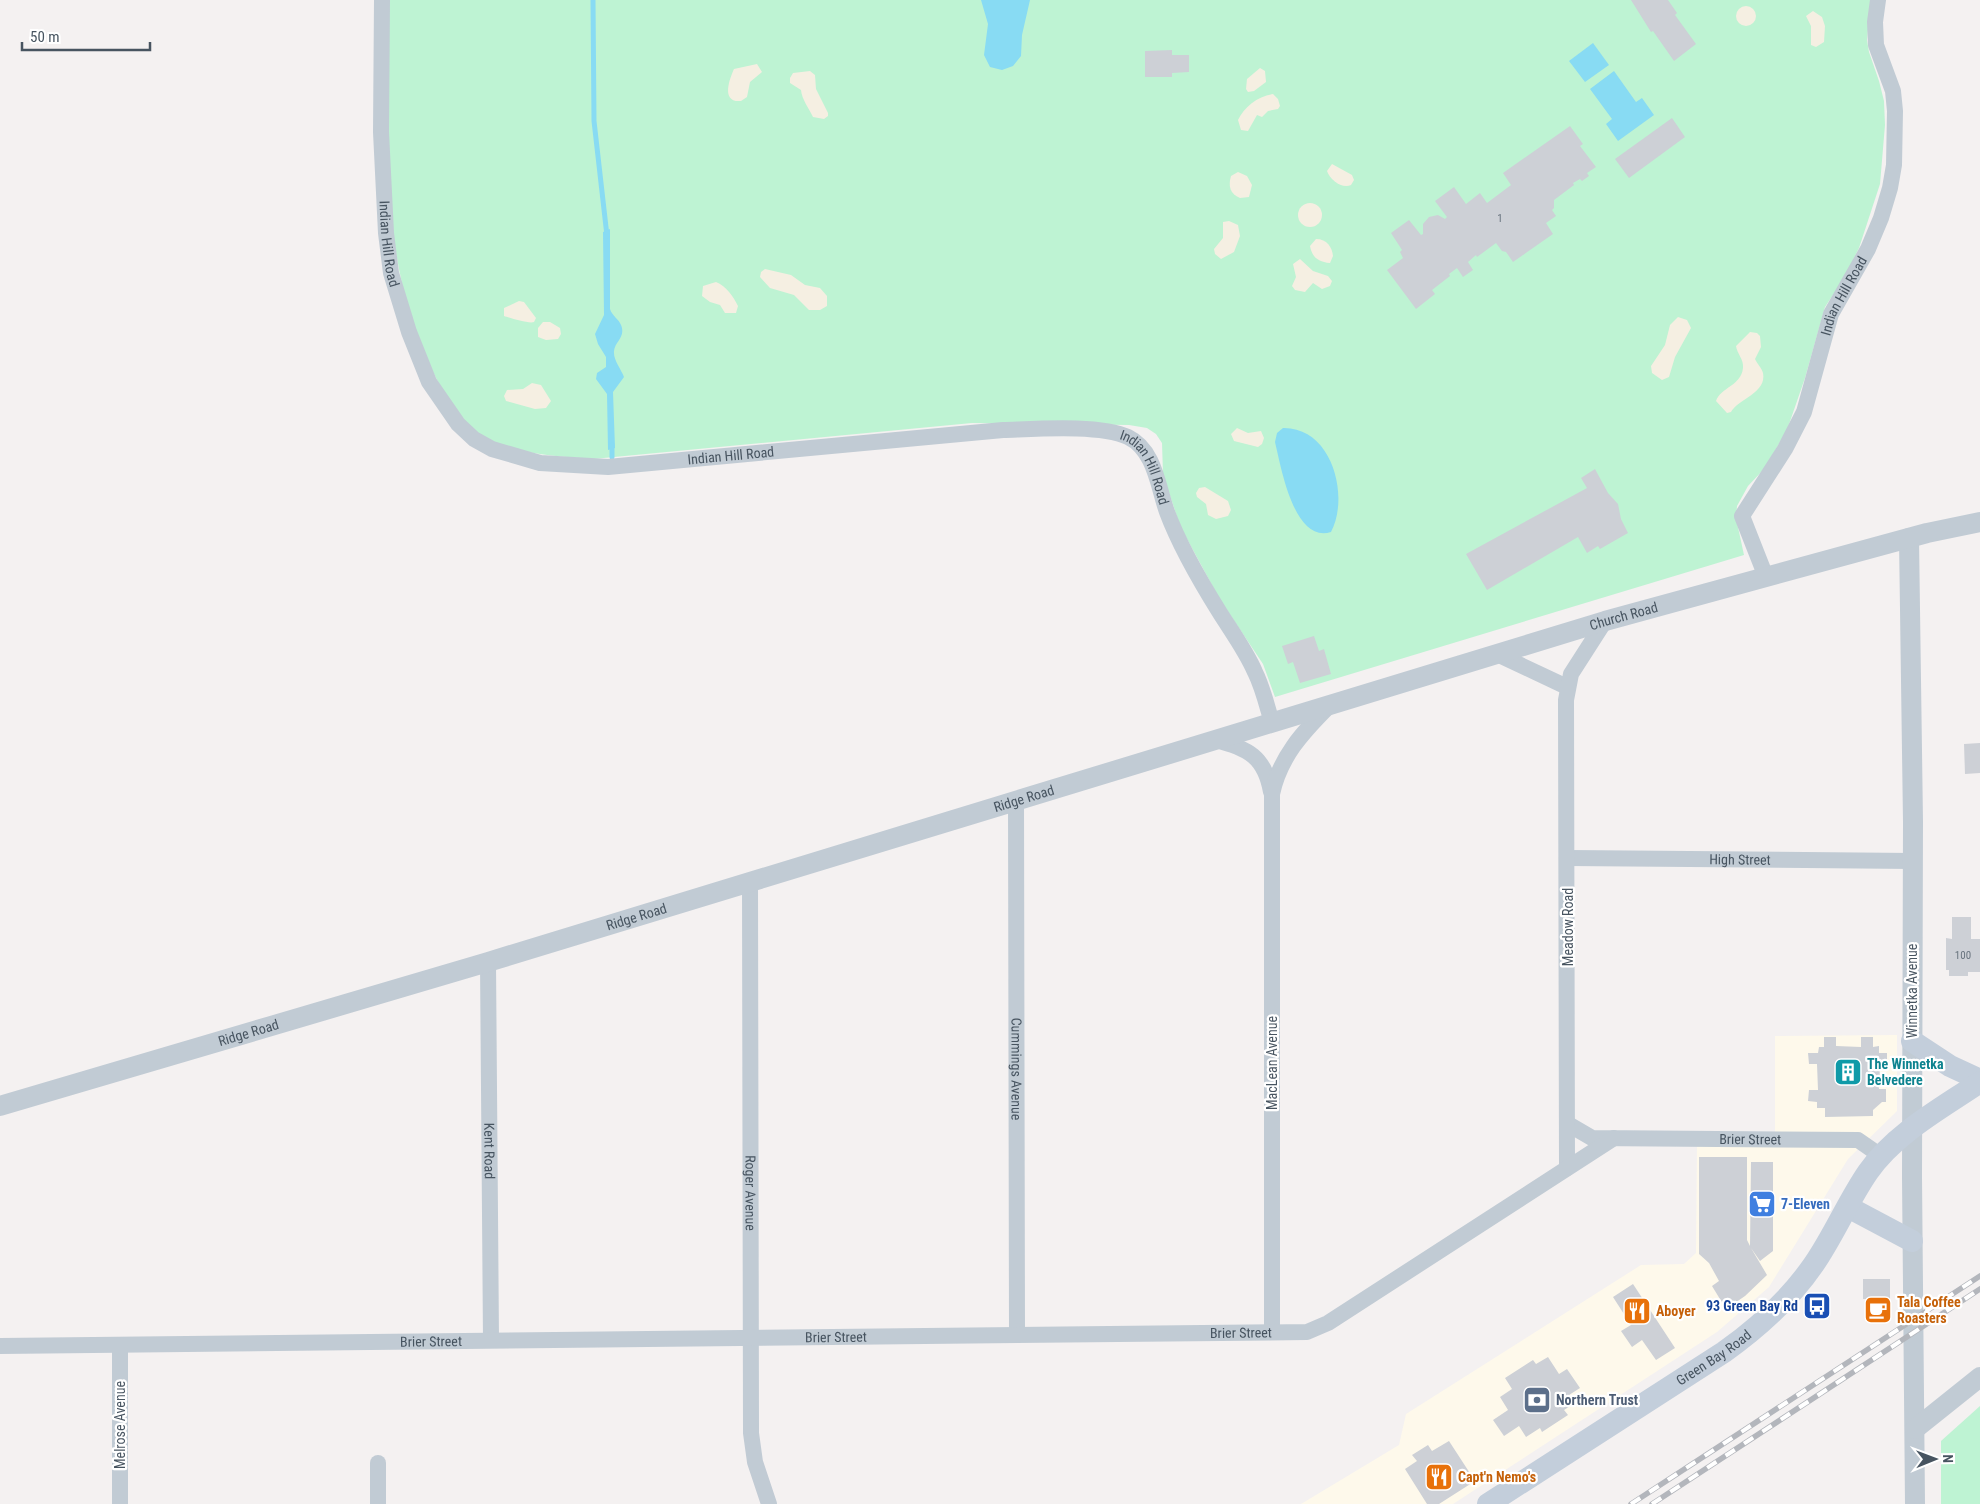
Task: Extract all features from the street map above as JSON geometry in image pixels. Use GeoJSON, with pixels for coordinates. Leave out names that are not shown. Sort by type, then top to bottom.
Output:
{"type":"FeatureCollection","features":[{"type":"Feature","properties":{"kind":"main road"},"geometry":{"type":"LineString","coordinates":[[1912,1041],[1950,1066],[1980,1081]]}},
{"type":"Feature","properties":{"kind":"main road","name":"Green Bay Road"},"geometry":{"type":"LineString","coordinates":[[1488,1504],[1724,1352],[1756,1329],[1785,1300],[1814,1264],[1868,1172],[1881,1156],[1912,1129],[1980,1081]]}},
{"type":"Feature","properties":{"kind":"main road"},"geometry":{"type":"LineString","coordinates":[[1848,1207],[1912,1241]]}},
{"type":"Feature","properties":{"kind":"street","name":"Indian Hill Road"},"geometry":{"type":"LineString","coordinates":[[382,0],[381,132],[386,233],[391,273],[409,332],[429,382],[458,424],[474,439],[492,448],[540,463],[608,467],[1003,430],[1051,429],[1114,432],[1129,437],[1140,446],[1149,458],[1168,513],[1194,569],[1256,672],[1272,723]]}},
{"type":"Feature","properties":{"kind":"street","name":"Indian Hill Road"},"geometry":{"type":"LineString","coordinates":[[1766,577],[1742,516],[1785,449],[1804,412],[1831,314],[1868,249],[1881,218],[1890,188],[1894,165],[1895,111],[1893,91],[1876,45],[1878,0]]}},
{"type":"Feature","properties":{"kind":"street","name":"Church Road"},"geometry":{"type":"LineString","coordinates":[[1272,723],[1605,621],[1909,538],[1980,522]]}},
{"type":"Feature","properties":{"kind":"street","name":"Winnetka Avenue"},"geometry":{"type":"LineString","coordinates":[[1909,538],[1913,861],[1912,1241],[1915,1504]]}},
{"type":"Feature","properties":{"kind":"street","name":"Meadow Road"},"geometry":{"type":"LineString","coordinates":[[1567,1168],[1567,687],[1578,660],[1605,621]]}},
{"type":"Feature","properties":{"kind":"street"},"geometry":{"type":"LineString","coordinates":[[1497,654],[1567,687]]}},
{"type":"Feature","properties":{"kind":"street","name":"MacLean Avenue"},"geometry":{"type":"LineString","coordinates":[[1272,794],[1276,775],[1284,758],[1296,740],[1329,706]]}},
{"type":"Feature","properties":{"kind":"street","name":"Ridge Road"},"geometry":{"type":"LineString","coordinates":[[0,1106],[488,962],[1272,723]]}},
{"type":"Feature","properties":{"kind":"street","name":"MacLean Avenue"},"geometry":{"type":"LineString","coordinates":[[1215,740],[1234,745],[1256,757],[1269,778],[1272,794],[1272,1332]]}},
{"type":"Feature","properties":{"kind":"street","name":"Cummings Avenue"},"geometry":{"type":"LineString","coordinates":[[1016,801],[1017,1335]]}},
{"type":"Feature","properties":{"kind":"street","name":"High Street"},"geometry":{"type":"LineString","coordinates":[[1568,858],[1913,861]]}},
{"type":"Feature","properties":{"kind":"street","name":"Roger Avenue"},"geometry":{"type":"LineString","coordinates":[[750,882],[751,1433],[755,1462],[769,1504]]}},
{"type":"Feature","properties":{"kind":"street","name":"Kent Road"},"geometry":{"type":"LineString","coordinates":[[488,962],[491,1340]]}},
{"type":"Feature","properties":{"kind":"street","name":"Brier Street"},"geometry":{"type":"LineString","coordinates":[[1568,1124],[1592,1138],[1858,1140],[1881,1156]]}},
{"type":"Feature","properties":{"kind":"street","name":"Brier Street"},"geometry":{"type":"LineString","coordinates":[[0,1346],[1307,1332],[1317,1330],[1614,1138]]}},
{"type":"Feature","properties":{"kind":"street","name":"Melrose Avenue"},"geometry":{"type":"LineString","coordinates":[[120,1346],[120,1504]]}},
{"type":"Feature","properties":{"kind":"street"},"geometry":{"type":"LineString","coordinates":[[1915,1429],[1980,1377]]}},
{"type":"Feature","properties":{"kind":"street"},"geometry":{"type":"LineString","coordinates":[[378,1463],[378,1504]]}},
{"type":"Feature","properties":{"kind":"shaded area"},"geometry":{"type":"Polygon","coordinates":[[[1897,1035],[1897,1111],[1848,1159],[1769,1287],[1717,1332],[1453,1504],[1301,1504],[1399,1445],[1406,1414],[1641,1265],[1684,1264],[1696,1253],[1697,1142],[1775,1142],[1775,1036],[1897,1035]]]}},
{"type":"Feature","properties":{"kind":"green space"},"geometry":{"type":"Polygon","coordinates":[[[389,0],[1871,0],[1867,40],[1884,101],[1885,125],[1880,184],[1859,248],[1844,278],[1825,307],[1805,378],[1787,430],[1765,468],[1748,486],[1737,506],[1736,518],[1744,555],[1275,697],[1263,664],[1219,598],[1180,526],[1163,474],[1162,443],[1156,434],[1147,428],[1129,425],[972,423],[593,459],[544,455],[510,448],[480,435],[467,425],[454,409],[436,378],[417,334],[403,288],[394,241],[389,193],[387,144],[389,0]]]}},
{"type":"Feature","properties":{"kind":"green space"},"geometry":{"type":"Polygon","coordinates":[[[1980,1406],[1980,1504],[1941,1504],[1941,1441],[1980,1406]]]}},
{"type":"Feature","properties":{"kind":"sand"},"geometry":{"type":"Polygon","coordinates":[[[1746,6],[1753,9],[1756,16],[1753,23],[1746,26],[1739,23],[1736,16],[1739,9],[1746,6]]]}},
{"type":"Feature","properties":{"kind":"sand"},"geometry":{"type":"Polygon","coordinates":[[[1813,11],[1822,17],[1825,26],[1824,42],[1816,47],[1811,45],[1811,26],[1806,16],[1813,11]]]}},
{"type":"Feature","properties":{"kind":"sand"},"geometry":{"type":"Polygon","coordinates":[[[757,64],[762,72],[750,82],[747,97],[741,101],[735,101],[729,95],[728,90],[734,69],[757,64]]]}},
{"type":"Feature","properties":{"kind":"sand"},"geometry":{"type":"Polygon","coordinates":[[[1260,68],[1265,71],[1266,82],[1254,91],[1248,92],[1246,89],[1247,79],[1260,68]]]}},
{"type":"Feature","properties":{"kind":"sand"},"geometry":{"type":"Polygon","coordinates":[[[810,71],[815,75],[816,89],[828,113],[828,116],[824,119],[813,117],[804,101],[801,90],[790,83],[793,73],[810,71]]]}},
{"type":"Feature","properties":{"kind":"sand"},"geometry":{"type":"Polygon","coordinates":[[[1273,94],[1278,99],[1280,106],[1278,109],[1268,111],[1262,117],[1257,115],[1248,131],[1241,130],[1238,120],[1244,111],[1257,100],[1273,94]]]}},
{"type":"Feature","properties":{"kind":"sand"},"geometry":{"type":"Polygon","coordinates":[[[1332,164],[1352,175],[1354,180],[1351,185],[1340,185],[1331,178],[1327,171],[1332,164]]]}},
{"type":"Feature","properties":{"kind":"sand"},"geometry":{"type":"Polygon","coordinates":[[[1238,172],[1247,176],[1252,185],[1249,197],[1240,198],[1231,189],[1231,176],[1238,172]]]}},
{"type":"Feature","properties":{"kind":"sand"},"geometry":{"type":"Polygon","coordinates":[[[1310,203],[1315,204],[1321,210],[1321,220],[1315,226],[1310,227],[1305,226],[1299,220],[1298,215],[1299,210],[1305,204],[1310,203]]]}},
{"type":"Feature","properties":{"kind":"sand"},"geometry":{"type":"Polygon","coordinates":[[[1229,221],[1238,225],[1240,236],[1234,252],[1221,259],[1215,254],[1214,249],[1223,238],[1223,222],[1229,221]]]}},
{"type":"Feature","properties":{"kind":"sand"},"geometry":{"type":"Polygon","coordinates":[[[1316,239],[1323,240],[1330,247],[1333,256],[1330,263],[1319,260],[1312,253],[1310,246],[1316,239]]]}},
{"type":"Feature","properties":{"kind":"sand"},"geometry":{"type":"Polygon","coordinates":[[[1300,259],[1313,271],[1328,276],[1332,281],[1330,286],[1322,289],[1313,283],[1305,292],[1295,290],[1292,286],[1296,277],[1293,264],[1300,259]]]}},
{"type":"Feature","properties":{"kind":"sand"},"geometry":{"type":"Polygon","coordinates":[[[765,269],[791,275],[805,285],[820,288],[827,296],[827,306],[820,310],[809,310],[794,295],[770,288],[760,277],[761,272],[765,269]]]}},
{"type":"Feature","properties":{"kind":"sand"},"geometry":{"type":"Polygon","coordinates":[[[716,282],[726,289],[734,299],[738,306],[736,313],[725,313],[720,305],[710,302],[702,296],[703,286],[716,282]]]}},
{"type":"Feature","properties":{"kind":"sand"},"geometry":{"type":"Polygon","coordinates":[[[519,301],[524,302],[536,318],[534,322],[524,322],[504,316],[504,308],[519,301]]]}},
{"type":"Feature","properties":{"kind":"sand"},"geometry":{"type":"Polygon","coordinates":[[[1678,317],[1687,320],[1691,328],[1675,357],[1669,377],[1662,380],[1652,373],[1651,366],[1665,345],[1670,325],[1678,317]]]}},
{"type":"Feature","properties":{"kind":"sand"},"geometry":{"type":"Polygon","coordinates":[[[543,322],[550,322],[560,328],[561,334],[558,339],[546,340],[538,337],[538,328],[543,322]]]}},
{"type":"Feature","properties":{"kind":"sand"},"geometry":{"type":"Polygon","coordinates":[[[1750,332],[1757,333],[1760,336],[1761,347],[1755,359],[1763,373],[1763,380],[1761,386],[1756,391],[1731,412],[1727,413],[1716,401],[1722,392],[1739,379],[1743,368],[1736,346],[1750,332]]]}},
{"type":"Feature","properties":{"kind":"sand"},"geometry":{"type":"Polygon","coordinates":[[[532,383],[541,385],[551,401],[546,408],[535,409],[506,401],[504,396],[507,390],[523,389],[532,383]]]}},
{"type":"Feature","properties":{"kind":"sand"},"geometry":{"type":"Polygon","coordinates":[[[1237,428],[1248,433],[1261,431],[1264,438],[1262,444],[1258,447],[1234,441],[1231,434],[1237,428]]]}},
{"type":"Feature","properties":{"kind":"sand"},"geometry":{"type":"Polygon","coordinates":[[[1205,487],[1228,501],[1231,510],[1228,516],[1216,519],[1208,515],[1206,504],[1197,497],[1196,493],[1199,488],[1205,487]]]}},
{"type":"Feature","properties":{"kind":"water"},"geometry":{"type":"Polygon","coordinates":[[[981,0],[1030,0],[1022,35],[1021,56],[1013,66],[1002,70],[990,67],[984,55],[988,24],[981,0]]]}},
{"type":"Feature","properties":{"kind":"water"},"geometry":{"type":"Polygon","coordinates":[[[1593,43],[1609,65],[1585,82],[1569,61],[1593,43]]]}},
{"type":"Feature","properties":{"kind":"water"},"geometry":{"type":"Polygon","coordinates":[[[1614,71],[1636,102],[1642,98],[1654,115],[1618,141],[1606,124],[1612,119],[1590,89],[1614,71]]]}},
{"type":"Feature","properties":{"kind":"water"},"geometry":{"type":"Polygon","coordinates":[[[610,229],[610,309],[622,329],[614,354],[624,377],[613,392],[615,448],[608,450],[607,394],[596,379],[597,373],[606,367],[606,357],[598,344],[595,334],[604,315],[603,232],[610,229]]]}},
{"type":"Feature","properties":{"kind":"water"},"geometry":{"type":"Polygon","coordinates":[[[1283,428],[1300,431],[1314,439],[1325,451],[1332,466],[1337,483],[1338,500],[1336,517],[1331,532],[1318,533],[1307,527],[1291,501],[1275,442],[1277,433],[1283,428]]]}},
{"type":"Feature","properties":{"kind":"building"},"geometry":{"type":"Polygon","coordinates":[[[1631,0],[1668,0],[1677,13],[1675,15],[1696,44],[1674,61],[1653,31],[1651,32],[1631,0]]]}},
{"type":"Feature","properties":{"kind":"building"},"geometry":{"type":"Polygon","coordinates":[[[1172,50],[1172,55],[1189,55],[1189,72],[1172,73],[1172,77],[1145,77],[1145,51],[1172,50]]]}},
{"type":"Feature","properties":{"kind":"building"},"geometry":{"type":"Polygon","coordinates":[[[1672,118],[1685,137],[1629,178],[1615,159],[1672,118]]]}},
{"type":"Feature","properties":{"kind":"building"},"geometry":{"type":"Polygon","coordinates":[[[1570,126],[1583,144],[1580,146],[1596,167],[1587,173],[1589,176],[1582,181],[1580,179],[1573,183],[1574,185],[1554,200],[1554,208],[1552,210],[1556,216],[1546,223],[1553,234],[1513,262],[1496,243],[1468,262],[1473,270],[1463,277],[1457,268],[1432,290],[1435,294],[1416,309],[1387,270],[1403,258],[1400,252],[1402,250],[1391,233],[1409,220],[1421,235],[1423,234],[1423,224],[1429,217],[1438,215],[1445,219],[1447,217],[1435,201],[1454,187],[1466,204],[1480,193],[1487,203],[1511,185],[1503,173],[1570,126]]]}},
{"type":"Feature","properties":{"kind":"building"},"geometry":{"type":"Polygon","coordinates":[[[1595,469],[1608,493],[1618,504],[1621,519],[1628,533],[1600,549],[1598,546],[1587,553],[1578,537],[1487,590],[1466,554],[1587,488],[1581,478],[1595,469]]]}},
{"type":"Feature","properties":{"kind":"building"},"geometry":{"type":"Polygon","coordinates":[[[1314,636],[1319,651],[1324,649],[1331,674],[1300,683],[1293,662],[1288,664],[1282,646],[1314,636]]]}},
{"type":"Feature","properties":{"kind":"building"},"geometry":{"type":"Polygon","coordinates":[[[1980,743],[1980,773],[1965,774],[1964,744],[1980,743]]]}},
{"type":"Feature","properties":{"kind":"building"},"geometry":{"type":"Polygon","coordinates":[[[1952,917],[1971,917],[1971,939],[1980,939],[1980,972],[1968,972],[1968,976],[1949,976],[1949,970],[1946,970],[1946,938],[1952,939],[1952,917]]]}},
{"type":"Feature","properties":{"kind":"building","name":"The Winnetka Belvedere"},"geometry":{"type":"Polygon","coordinates":[[[1824,1037],[1836,1037],[1836,1046],[1861,1047],[1861,1037],[1873,1037],[1873,1047],[1879,1046],[1879,1053],[1887,1053],[1887,1066],[1880,1065],[1879,1089],[1886,1089],[1886,1102],[1882,1102],[1873,1110],[1873,1116],[1825,1117],[1825,1108],[1817,1108],[1817,1102],[1808,1101],[1809,1090],[1818,1090],[1817,1064],[1809,1064],[1808,1053],[1818,1053],[1819,1047],[1824,1047],[1824,1037]]]}},
{"type":"Feature","properties":{"kind":"building"},"geometry":{"type":"Polygon","coordinates":[[[1699,1157],[1747,1157],[1747,1240],[1750,1246],[1751,1162],[1773,1162],[1773,1251],[1760,1261],[1751,1248],[1767,1275],[1745,1296],[1726,1309],[1712,1286],[1719,1281],[1709,1263],[1699,1254],[1699,1157]]]}},
{"type":"Feature","properties":{"kind":"building","name":"Tala Coffee Roasters"},"geometry":{"type":"Polygon","coordinates":[[[1863,1279],[1890,1279],[1890,1321],[1866,1321],[1866,1299],[1863,1299],[1863,1279]]]}},
{"type":"Feature","properties":{"kind":"building","name":"Aboyer"},"geometry":{"type":"Polygon","coordinates":[[[1633,1284],[1675,1348],[1656,1360],[1642,1340],[1632,1347],[1621,1331],[1631,1325],[1613,1297],[1633,1284]]]}},
{"type":"Feature","properties":{"kind":"building","name":"Northern Trust"},"geometry":{"type":"Polygon","coordinates":[[[1548,1357],[1559,1374],[1567,1369],[1580,1388],[1569,1395],[1575,1403],[1564,1410],[1568,1415],[1542,1432],[1540,1428],[1526,1437],[1519,1426],[1504,1436],[1493,1420],[1508,1410],[1500,1397],[1512,1389],[1505,1378],[1533,1360],[1536,1364],[1548,1357]]]}},
{"type":"Feature","properties":{"kind":"building"},"geometry":{"type":"Polygon","coordinates":[[[1449,1441],[1475,1481],[1439,1504],[1427,1504],[1405,1469],[1417,1461],[1412,1455],[1428,1445],[1432,1451],[1449,1441]]]}},
{"type":"Feature","properties":{"kind":"waterway"},"geometry":{"type":"LineString","coordinates":[[593,0],[594,121],[607,236]]}},
{"type":"Feature","properties":{"kind":"waterway"},"geometry":{"type":"LineString","coordinates":[[612,445],[612,457]]}},
{"type":"Feature","properties":{"kind":"railway"},"geometry":{"type":"LineString","coordinates":[[1631,1504],[1980,1276]]}},
{"type":"Feature","properties":{"kind":"railway"},"geometry":{"type":"LineString","coordinates":[[1652,1504],[1980,1289]]}},
{"type":"Feature","properties":{"kind":"place","name":"The Winnetka Belvedere"},"geometry":{"type":"Point","coordinates":[1848,1072]}},
{"type":"Feature","properties":{"kind":"place","name":"7-Eleven"},"geometry":{"type":"Point","coordinates":[1762,1204]}},
{"type":"Feature","properties":{"kind":"place","name":"93 Green Bay Rd"},"geometry":{"type":"Point","coordinates":[1817,1306]}},
{"type":"Feature","properties":{"kind":"place","name":"Tala Coffee Roasters"},"geometry":{"type":"Point","coordinates":[1878,1310]}},
{"type":"Feature","properties":{"kind":"place","name":"Aboyer"},"geometry":{"type":"Point","coordinates":[1637,1311]}},
{"type":"Feature","properties":{"kind":"place","name":"Northern Trust"},"geometry":{"type":"Point","coordinates":[1537,1400]}},
{"type":"Feature","properties":{"kind":"place","name":"Capt'n Nemo's"},"geometry":{"type":"Point","coordinates":[1439,1477]}}]}
